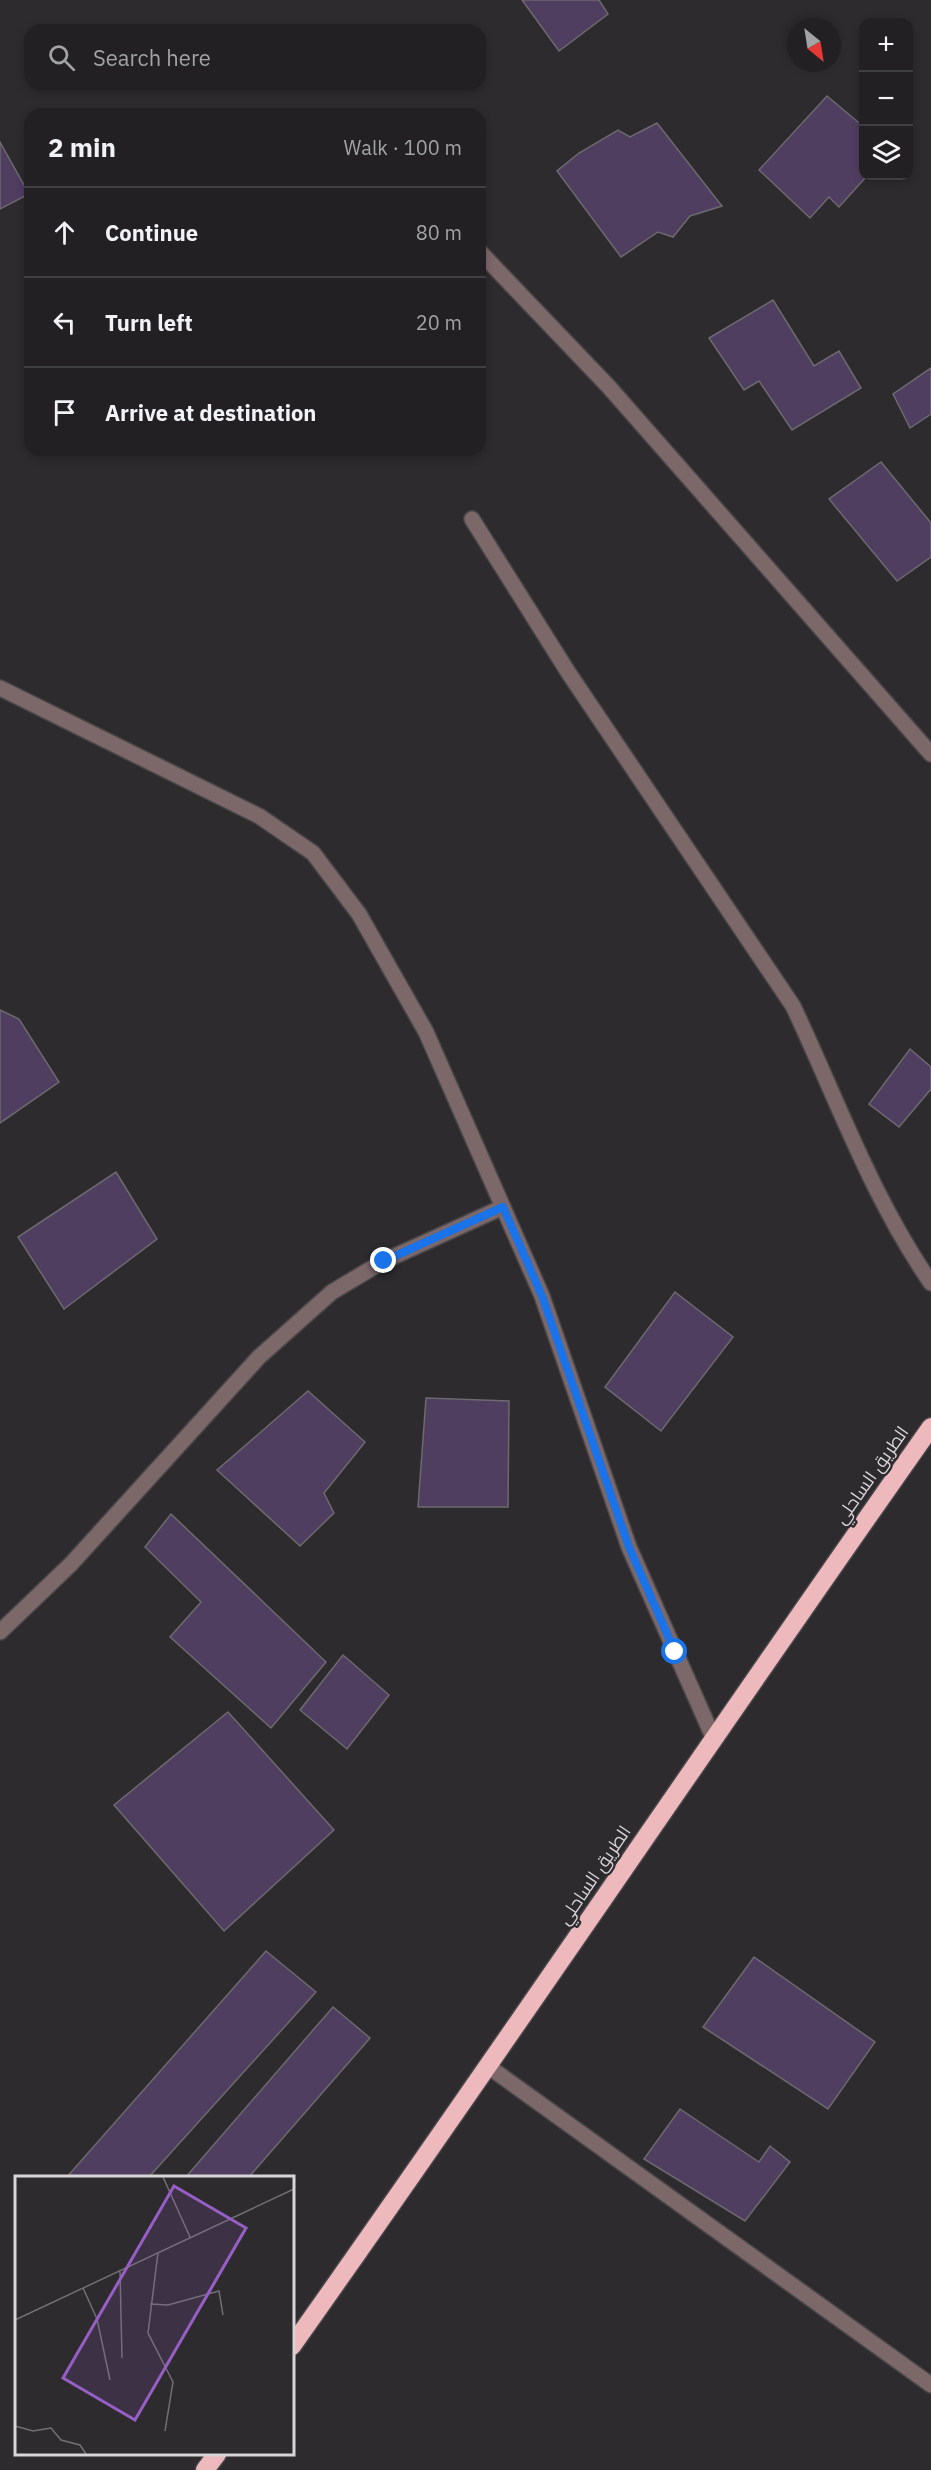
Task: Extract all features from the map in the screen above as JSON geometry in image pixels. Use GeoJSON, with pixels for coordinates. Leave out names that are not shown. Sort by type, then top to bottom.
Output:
{"type":"FeatureCollection","features":[{"type":"Feature","properties":{"kind":"highway","name":"الطريق الساحلي"},"geometry":{"type":"LineString","coordinates":[[294,2343],[489,2067],[713,1737],[931,1427]]}},
{"type":"Feature","properties":{"kind":"highway"},"geometry":{"type":"LineString","coordinates":[[205,2470],[216,2455]]}},
{"type":"Feature","properties":{"kind":"street"},"geometry":{"type":"LineString","coordinates":[[486,258],[609,387],[931,754]]}},
{"type":"Feature","properties":{"kind":"street"},"geometry":{"type":"LineString","coordinates":[[472,519],[568,672],[792,1006],[821,1064],[849,1134],[931,1283]]}},
{"type":"Feature","properties":{"kind":"street"},"geometry":{"type":"LineString","coordinates":[[0,688],[259,816],[313,854],[359,915],[426,1032],[542,1296],[629,1547],[713,1737]]}},
{"type":"Feature","properties":{"kind":"street"},"geometry":{"type":"LineString","coordinates":[[0,1632],[71,1564],[260,1357],[332,1292],[384,1261],[503,1207]]}},
{"type":"Feature","properties":{"kind":"street"},"geometry":{"type":"LineString","coordinates":[[489,2067],[931,2385]]}},
{"type":"Feature","properties":{"kind":"building"},"geometry":{"type":"Polygon","coordinates":[[[522,0],[599,0],[608,14],[559,51],[522,0]]]}},
{"type":"Feature","properties":{"kind":"building"},"geometry":{"type":"Polygon","coordinates":[[[827,96],[859,123],[859,180],[863,180],[839,207],[829,197],[810,218],[759,170],[827,96]]]}},
{"type":"Feature","properties":{"kind":"building"},"geometry":{"type":"Polygon","coordinates":[[[657,123],[722,206],[690,216],[673,237],[658,232],[621,257],[557,171],[579,153],[618,130],[630,137],[657,123]]]}},
{"type":"Feature","properties":{"kind":"building"},"geometry":{"type":"Polygon","coordinates":[[[0,142],[24,185],[24,197],[0,209],[0,142]]]}},
{"type":"Feature","properties":{"kind":"building"},"geometry":{"type":"Polygon","coordinates":[[[773,300],[814,366],[839,351],[861,388],[792,430],[759,381],[744,390],[709,338],[773,300]]]}},
{"type":"Feature","properties":{"kind":"building"},"geometry":{"type":"Polygon","coordinates":[[[931,368],[931,414],[910,428],[893,394],[931,368]]]}},
{"type":"Feature","properties":{"kind":"building"},"geometry":{"type":"Polygon","coordinates":[[[881,462],[931,523],[931,557],[897,581],[829,499],[881,462]]]}},
{"type":"Feature","properties":{"kind":"building"},"geometry":{"type":"Polygon","coordinates":[[[0,1010],[19,1019],[59,1082],[0,1123],[0,1010]]]}},
{"type":"Feature","properties":{"kind":"building"},"geometry":{"type":"Polygon","coordinates":[[[910,1049],[931,1067],[931,1089],[899,1127],[869,1104],[910,1049]]]}},
{"type":"Feature","properties":{"kind":"building"},"geometry":{"type":"Polygon","coordinates":[[[116,1172],[157,1239],[64,1309],[18,1237],[116,1172]]]}},
{"type":"Feature","properties":{"kind":"building"},"geometry":{"type":"Polygon","coordinates":[[[675,1292],[733,1337],[661,1431],[605,1387],[675,1292]]]}},
{"type":"Feature","properties":{"kind":"building"},"geometry":{"type":"Polygon","coordinates":[[[308,1391],[365,1442],[324,1493],[334,1513],[300,1546],[217,1470],[308,1391]]]}},
{"type":"Feature","properties":{"kind":"building"},"geometry":{"type":"Polygon","coordinates":[[[426,1398],[509,1401],[508,1507],[418,1507],[426,1398]]]}},
{"type":"Feature","properties":{"kind":"building"},"geometry":{"type":"Polygon","coordinates":[[[171,1514],[326,1662],[271,1728],[170,1637],[201,1602],[145,1547],[171,1514]]]}},
{"type":"Feature","properties":{"kind":"building"},"geometry":{"type":"Polygon","coordinates":[[[343,1655],[389,1695],[347,1749],[300,1710],[343,1655]]]}},
{"type":"Feature","properties":{"kind":"building"},"geometry":{"type":"Polygon","coordinates":[[[228,1712],[334,1830],[224,1931],[114,1805],[228,1712]]]}},
{"type":"Feature","properties":{"kind":"building"},"geometry":{"type":"Polygon","coordinates":[[[266,1951],[316,1992],[150,2176],[68,2176],[266,1951]]]}},
{"type":"Feature","properties":{"kind":"building"},"geometry":{"type":"Polygon","coordinates":[[[754,1957],[875,2042],[828,2109],[703,2027],[754,1957]]]}},
{"type":"Feature","properties":{"kind":"building"},"geometry":{"type":"Polygon","coordinates":[[[333,2007],[370,2038],[250,2176],[187,2176],[333,2007]]]}},
{"type":"Feature","properties":{"kind":"building"},"geometry":{"type":"Polygon","coordinates":[[[680,2109],[759,2162],[770,2146],[790,2162],[745,2221],[644,2159],[680,2109]]]}},
{"type":"Feature","properties":{"kind":"route"},"geometry":{"type":"LineString","coordinates":[[384,1261],[503,1207],[542,1296],[629,1547],[675,1652]]}}]}
